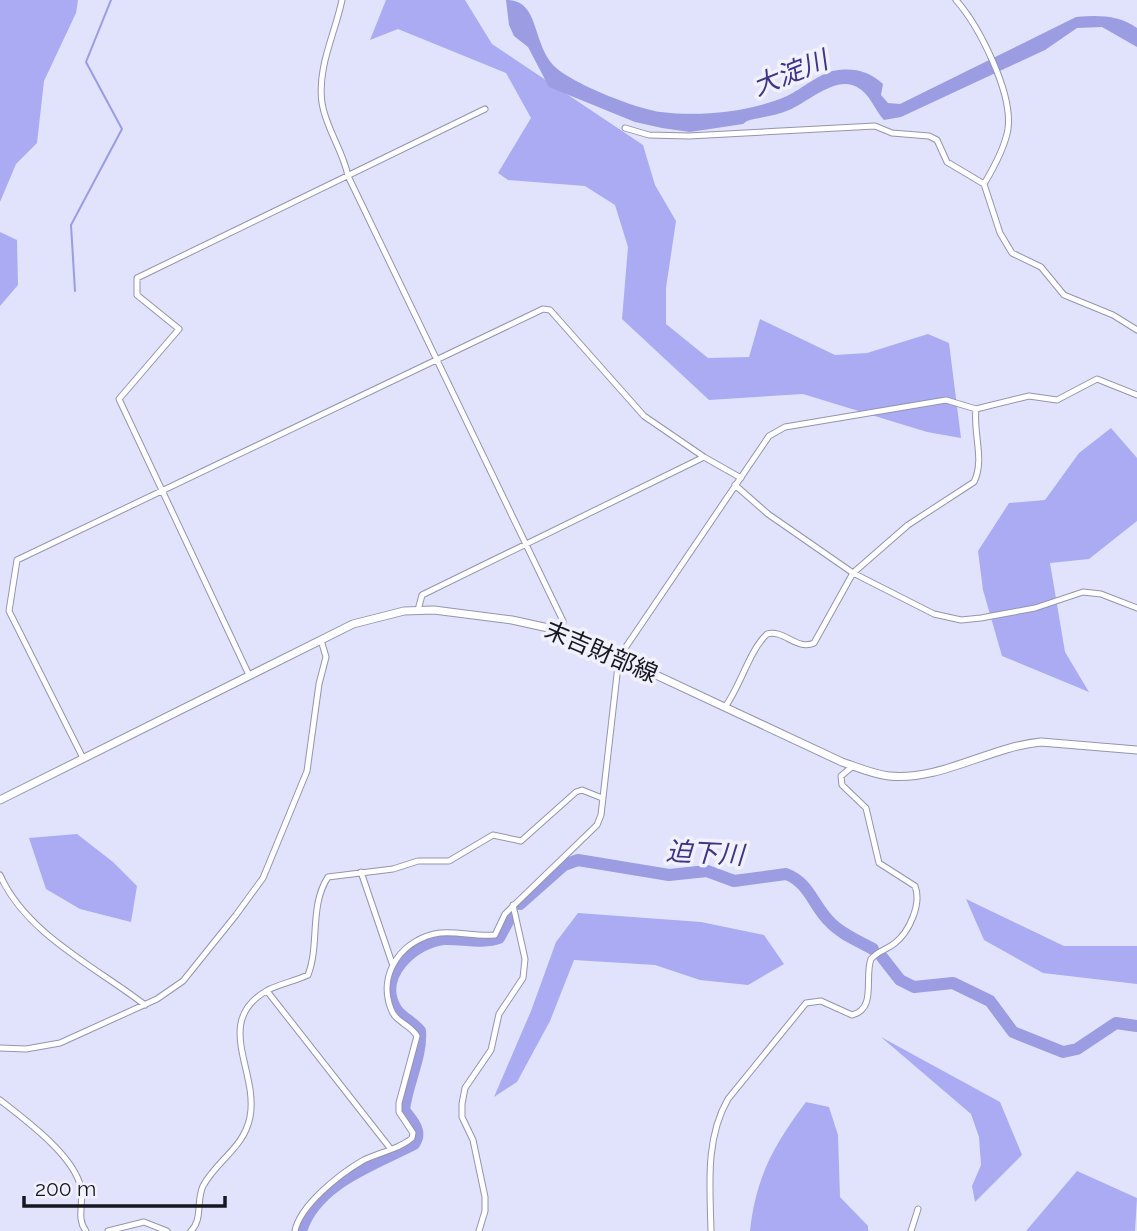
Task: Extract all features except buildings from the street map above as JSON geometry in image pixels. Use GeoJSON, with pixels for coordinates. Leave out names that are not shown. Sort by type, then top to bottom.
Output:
{"type":"FeatureCollection","features":[{"type":"Feature","properties":{"kind":"main road","name":"末吉財部線"},"geometry":{"type":"LineString","coordinates":[[0,800],[353,624],[418,610],[512,620],[562,631],[854,766],[888,776],[918,775],[1004,748],[1041,742],[1137,750]]}},
{"type":"Feature","properties":{"kind":"street"},"geometry":{"type":"LineString","coordinates":[[342,0],[322,73],[322,103],[345,160],[348,176],[563,621],[562,631]]}},
{"type":"Feature","properties":{"kind":"street"},"geometry":{"type":"LineString","coordinates":[[956,0],[969,15],[1007,102],[1008,130],[984,184]]}},
{"type":"Feature","properties":{"kind":"street"},"geometry":{"type":"LineString","coordinates":[[249,675],[119,399],[178,329],[137,295],[137,278],[485,109]]}},
{"type":"Feature","properties":{"kind":"street"},"geometry":{"type":"LineString","coordinates":[[625,128],[649,135],[689,136],[875,126],[892,133],[929,136],[937,141],[947,162],[984,184],[1000,233],[1012,253],[1041,267],[1064,295],[1113,315],[1137,330]]}},
{"type":"Feature","properties":{"kind":"street"},"geometry":{"type":"LineString","coordinates":[[83,758],[9,611],[17,560],[546,309],[644,416],[704,457],[741,478]]}},
{"type":"Feature","properties":{"kind":"street"},"geometry":{"type":"LineString","coordinates":[[295,1231],[300,1216],[315,1198],[360,1162],[412,1138],[413,1133],[399,1112],[399,1103],[416,1036],[409,1026],[396,1019],[390,1009],[388,979],[392,963],[402,951],[424,937],[438,933],[495,935],[505,914],[513,905],[597,825],[619,657],[769,436],[785,427],[946,400],[976,409],[1029,396],[1057,400],[1097,379],[1137,396]]}},
{"type":"Feature","properties":{"kind":"street"},"geometry":{"type":"LineString","coordinates":[[725,707],[740,686],[751,655],[761,639],[776,632],[797,643],[808,646],[814,643],[853,573],[908,525],[974,482],[980,470],[974,430],[976,409]]}},
{"type":"Feature","properties":{"kind":"street"},"geometry":{"type":"LineString","coordinates":[[418,610],[422,595],[704,457]]}},
{"type":"Feature","properties":{"kind":"street"},"geometry":{"type":"LineString","coordinates":[[735,485],[768,514],[853,573],[934,614],[961,620],[1035,608],[1083,592],[1101,594],[1137,608]]}},
{"type":"Feature","properties":{"kind":"street"},"geometry":{"type":"LineString","coordinates":[[0,615],[9,611]]}},
{"type":"Feature","properties":{"kind":"street"},"geometry":{"type":"LineString","coordinates":[[0,1048],[26,1049],[60,1043],[145,1005],[183,981],[263,877],[307,771],[319,684],[326,657],[321,640]]}},
{"type":"Feature","properties":{"kind":"street"},"geometry":{"type":"LineString","coordinates":[[711,1231],[711,1152],[719,1115],[728,1099],[806,1003],[821,1001],[852,1015],[861,1011],[868,997],[871,959],[896,943],[908,929],[914,912],[918,895],[915,886],[879,863],[866,808],[842,785],[841,776],[854,766]]}},
{"type":"Feature","properties":{"kind":"street"},"geometry":{"type":"LineString","coordinates":[[194,1230],[200,1193],[210,1173],[237,1147],[249,1119],[250,1091],[239,1036],[240,1020],[247,1008],[267,991],[308,975],[314,955],[319,896],[328,877],[418,862],[449,861],[493,835],[521,841],[576,792],[582,790],[602,798]]}},
{"type":"Feature","properties":{"kind":"street"},"geometry":{"type":"LineString","coordinates":[[361,872],[392,963]]}},
{"type":"Feature","properties":{"kind":"street"},"geometry":{"type":"LineString","coordinates":[[0,875],[17,905],[36,925],[145,1005]]}},
{"type":"Feature","properties":{"kind":"street"},"geometry":{"type":"LineString","coordinates":[[479,1231],[485,1212],[485,1197],[473,1140],[462,1117],[462,1104],[466,1088],[491,1050],[499,1014],[523,978],[525,959],[513,905]]}},
{"type":"Feature","properties":{"kind":"street"},"geometry":{"type":"LineString","coordinates":[[267,991],[390,1148]]}},
{"type":"Feature","properties":{"kind":"street"},"geometry":{"type":"LineString","coordinates":[[0,1100],[31,1122],[70,1169],[80,1187],[81,1223],[86,1231]]}},
{"type":"Feature","properties":{"kind":"street"},"geometry":{"type":"LineString","coordinates":[[911,1231],[918,1209]]}},
{"type":"Feature","properties":{"kind":"street"},"geometry":{"type":"LineString","coordinates":[[108,1231],[144,1222],[167,1231]]}},
{"type":"Feature","properties":{"kind":"shaded area"},"geometry":{"type":"Polygon","coordinates":[[[0,0],[78,0],[76,13],[44,81],[37,143],[16,164],[0,202],[0,0]]]}},
{"type":"Feature","properties":{"kind":"shaded area"},"geometry":{"type":"Polygon","coordinates":[[[386,0],[465,0],[492,44],[643,145],[655,185],[676,221],[666,288],[666,324],[708,358],[749,357],[760,319],[835,355],[867,353],[928,334],[949,343],[961,438],[927,432],[803,394],[709,400],[622,319],[628,247],[615,205],[585,186],[508,180],[498,173],[531,118],[506,73],[398,29],[370,40],[386,0]]]}},
{"type":"Feature","properties":{"kind":"shaded area"},"geometry":{"type":"Polygon","coordinates":[[[506,0],[525,7],[547,56],[562,73],[621,101],[661,112],[725,112],[757,106],[787,96],[832,71],[845,70],[857,70],[873,76],[883,84],[881,95],[888,103],[900,104],[1076,17],[1108,17],[1130,24],[1137,28],[1137,47],[1102,27],[1077,28],[1045,50],[901,117],[884,120],[861,90],[849,84],[840,84],[779,114],[743,124],[690,132],[635,122],[549,87],[528,47],[514,36],[509,25],[506,0]]]}},
{"type":"Feature","properties":{"kind":"shaded area"},"geometry":{"type":"Polygon","coordinates":[[[0,232],[17,240],[18,285],[0,306],[0,232]]]}},
{"type":"Feature","properties":{"kind":"shaded area"},"geometry":{"type":"Polygon","coordinates":[[[1111,428],[1137,458],[1137,521],[1089,559],[1050,563],[1065,652],[1089,692],[1002,656],[983,590],[978,551],[1009,503],[1045,500],[1079,453],[1111,428]]]}},
{"type":"Feature","properties":{"kind":"shaded area"},"geometry":{"type":"Polygon","coordinates":[[[77,834],[113,862],[137,886],[131,922],[80,909],[46,889],[29,838],[77,834]]]}},
{"type":"Feature","properties":{"kind":"shaded area"},"geometry":{"type":"Polygon","coordinates":[[[966,899],[1064,946],[1137,946],[1137,984],[1043,973],[984,940],[966,899]]]}},
{"type":"Feature","properties":{"kind":"shaded area"},"geometry":{"type":"Polygon","coordinates":[[[578,913],[701,922],[764,935],[784,964],[748,985],[700,980],[655,965],[574,960],[550,1021],[517,1082],[494,1097],[531,1011],[556,942],[578,913]]]}},
{"type":"Feature","properties":{"kind":"shaded area"},"geometry":{"type":"Polygon","coordinates":[[[881,1037],[1000,1102],[1022,1155],[975,1202],[972,1186],[981,1165],[979,1137],[971,1114],[881,1037]]]}},
{"type":"Feature","properties":{"kind":"shaded area"},"geometry":{"type":"Polygon","coordinates":[[[806,1102],[829,1107],[838,1135],[840,1197],[868,1226],[868,1231],[750,1231],[757,1194],[768,1162],[806,1102]]]}},
{"type":"Feature","properties":{"kind":"shaded area"},"geometry":{"type":"Polygon","coordinates":[[[1077,1171],[1137,1198],[1135,1231],[1026,1231],[1077,1171]]]}},
{"type":"Feature","properties":{"kind":"waterway"},"geometry":{"type":"LineString","coordinates":[[75,291],[71,225],[122,129],[86,62],[111,0]]}},
{"type":"Feature","properties":{"kind":"waterway","name":"迫下川"},"geometry":{"type":"LineString","coordinates":[[520,904],[564,865],[578,860],[669,875],[707,871],[734,881],[786,874],[801,883],[834,926],[873,949]]}},
{"type":"Feature","properties":{"kind":"waterway","name":"迫下川"},"geometry":{"type":"LineString","coordinates":[[301,1231],[319,1200],[333,1188],[348,1177],[414,1144],[416,1139],[417,1130],[404,1110],[419,1051],[420,1031],[396,1009],[391,997],[394,973],[410,954],[433,942],[444,939],[479,941],[499,938],[511,916]]}},
{"type":"Feature","properties":{"kind":"waterway","name":"迫下川"},"geometry":{"type":"LineString","coordinates":[[882,957],[900,980],[914,987],[953,983],[990,1001],[1013,1032],[1063,1052],[1077,1049],[1116,1023],[1137,1026]]}},
{"type":"Feature","properties":{"kind":"water label","name":"大淀川"},"geometry":{"type":"Point","coordinates":[790,73]}}]}
